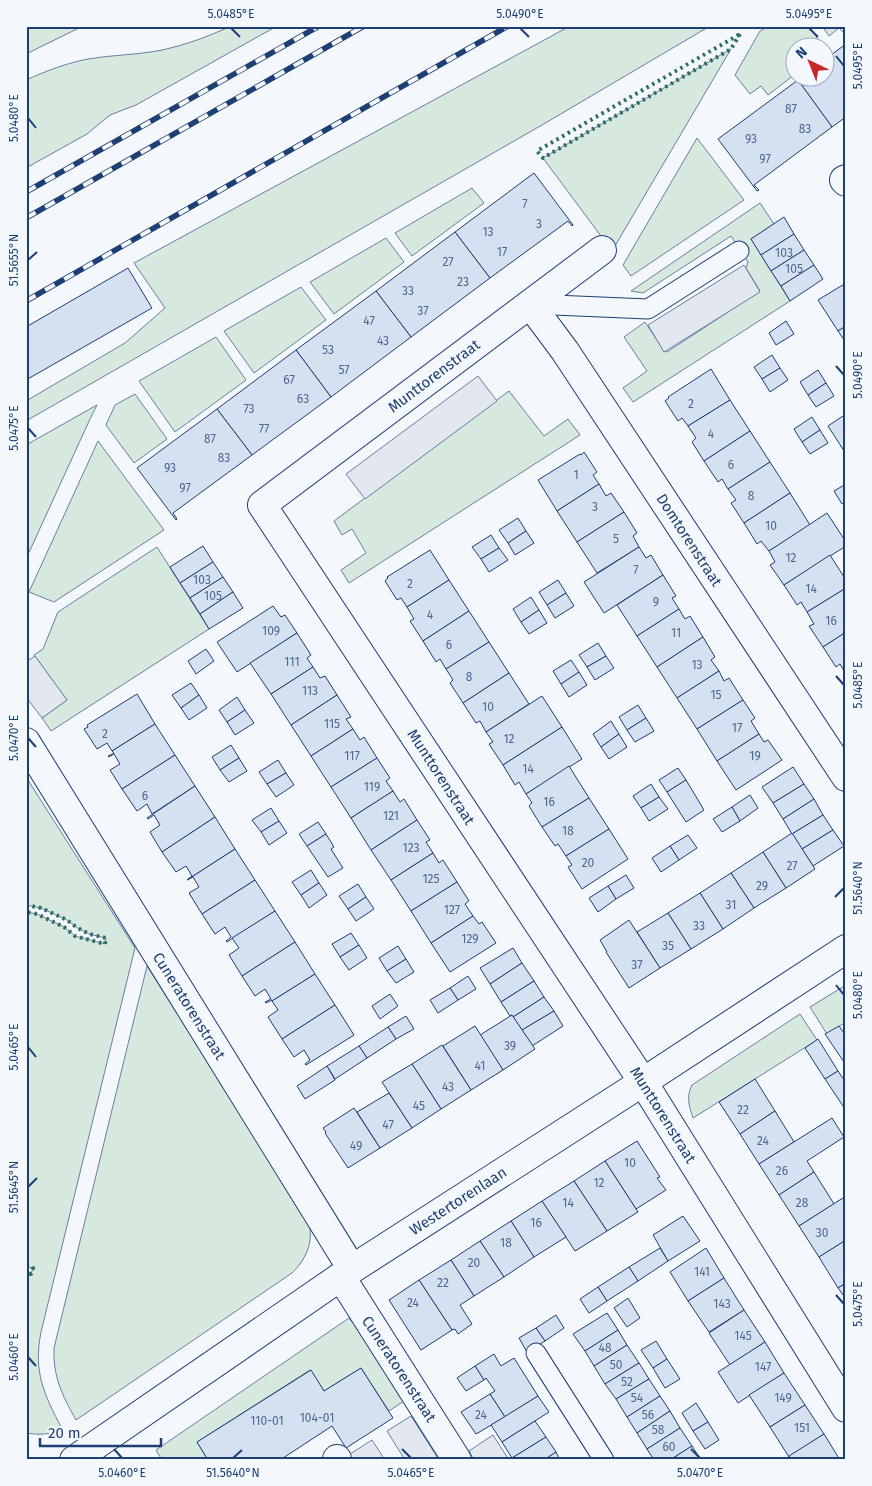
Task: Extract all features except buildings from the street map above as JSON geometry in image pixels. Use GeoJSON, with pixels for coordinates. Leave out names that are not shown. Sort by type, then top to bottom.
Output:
{"type":"FeatureCollection","features":[{"type":"Feature","properties":{"kind":"street","name":"Munttorenstraat"},"geometry":{"type":"LineString","coordinates":[[602,250],[262,505],[643,1082],[846,1408]]}},
{"type":"Feature","properties":{"kind":"street","name":"Domtorenstraat"},"geometry":{"type":"LineString","coordinates":[[530,304],[565,351],[846,777]]}},
{"type":"Feature","properties":{"kind":"street","name":"Cuneratorenstraat"},"geometry":{"type":"LineString","coordinates":[[26,742],[458,1460]]}},
{"type":"Feature","properties":{"kind":"street","name":"Westertorenlaan"},"geometry":{"type":"LineString","coordinates":[[74,1460],[347,1274],[846,949]]}},
{"type":"Feature","properties":{"kind":"lane"},"geometry":{"type":"LineString","coordinates":[[530,304],[648,309],[740,251]]}},
{"type":"Feature","properties":{"kind":"lane"},"geometry":{"type":"LineString","coordinates":[[536,1353],[604,1460]]}},
{"type":"Feature","properties":{"kind":"shaded area"},"geometry":{"type":"Polygon","coordinates":[[[26,26],[83,26],[26,54],[26,26]]]}},
{"type":"Feature","properties":{"kind":"shaded area"},"geometry":{"type":"Polygon","coordinates":[[[231,26],[277,26],[136,105],[110,115],[87,134],[26,168],[26,80],[80,61],[176,47],[231,26]]]}},
{"type":"Feature","properties":{"kind":"shaded area"},"geometry":{"type":"Polygon","coordinates":[[[570,26],[710,26],[542,125],[26,421],[26,401],[125,343],[165,308],[134,263],[570,26]]]}},
{"type":"Feature","properties":{"kind":"shaded area"},"geometry":{"type":"Polygon","coordinates":[[[769,26],[809,26],[817,38],[784,38],[784,83],[768,95],[761,86],[750,94],[735,75],[760,31],[769,26]]]}},
{"type":"Feature","properties":{"kind":"shaded area"},"geometry":{"type":"Polygon","coordinates":[[[822,26],[846,26],[846,35],[839,28],[829,36],[822,26]]]}},
{"type":"Feature","properties":{"kind":"shaded area"},"geometry":{"type":"Polygon","coordinates":[[[731,49],[612,251],[543,158],[731,49]]]}},
{"type":"Feature","properties":{"kind":"shaded area"},"geometry":{"type":"Polygon","coordinates":[[[697,138],[744,200],[631,276],[623,265],[697,138]]]}},
{"type":"Feature","properties":{"kind":"shaded area"},"geometry":{"type":"Polygon","coordinates":[[[472,188],[484,203],[412,256],[395,233],[472,188]]]}},
{"type":"Feature","properties":{"kind":"shaded area"},"geometry":{"type":"Polygon","coordinates":[[[760,203],[774,224],[751,239],[790,301],[633,402],[623,388],[647,371],[624,337],[645,322],[664,351],[667,352],[760,291],[746,268],[748,262],[731,236],[643,293],[631,291],[760,203]]]}},
{"type":"Feature","properties":{"kind":"shaded area"},"geometry":{"type":"Polygon","coordinates":[[[386,238],[404,262],[334,314],[310,282],[386,238]]]}},
{"type":"Feature","properties":{"kind":"shaded area"},"geometry":{"type":"Polygon","coordinates":[[[744,265],[760,292],[664,352],[648,325],[744,265]]]}},
{"type":"Feature","properties":{"kind":"shaded area"},"geometry":{"type":"Polygon","coordinates":[[[301,287],[326,320],[254,373],[224,331],[301,287]]]}},
{"type":"Feature","properties":{"kind":"shaded area"},"geometry":{"type":"Polygon","coordinates":[[[216,337],[246,380],[175,432],[139,381],[216,337]]]}},
{"type":"Feature","properties":{"kind":"shaded area"},"geometry":{"type":"Polygon","coordinates":[[[478,376],[497,401],[365,499],[346,474],[478,376]]]}},
{"type":"Feature","properties":{"kind":"shaded area"},"geometry":{"type":"Polygon","coordinates":[[[509,391],[544,436],[568,419],[580,435],[349,583],[341,570],[366,553],[352,529],[342,535],[334,521],[509,391]]]}},
{"type":"Feature","properties":{"kind":"shaded area"},"geometry":{"type":"Polygon","coordinates":[[[135,394],[167,439],[134,463],[106,425],[115,405],[135,394]]]}},
{"type":"Feature","properties":{"kind":"shaded area"},"geometry":{"type":"Polygon","coordinates":[[[97,405],[90,419],[26,559],[26,445],[97,405]]]}},
{"type":"Feature","properties":{"kind":"shaded area"},"geometry":{"type":"Polygon","coordinates":[[[98,441],[164,530],[54,602],[29,592],[98,441]]]}},
{"type":"Feature","properties":{"kind":"shaded area"},"geometry":{"type":"Polygon","coordinates":[[[157,547],[209,629],[51,731],[42,718],[67,700],[34,655],[43,649],[58,612],[157,547]]]}},
{"type":"Feature","properties":{"kind":"shaded area"},"geometry":{"type":"Polygon","coordinates":[[[35,656],[67,700],[42,718],[26,697],[26,662],[35,656]]]}},
{"type":"Feature","properties":{"kind":"shaded area"},"geometry":{"type":"Polygon","coordinates":[[[26,777],[135,948],[41,1332],[38,1359],[39,1371],[45,1393],[62,1429],[40,1434],[26,1433],[26,1273],[31,1274],[33,1268],[26,1266],[26,912],[37,914],[64,927],[75,936],[105,944],[106,938],[89,934],[67,920],[41,908],[26,905],[26,777]]]}},
{"type":"Feature","properties":{"kind":"shaded area"},"geometry":{"type":"Polygon","coordinates":[[[147,966],[302,1209],[309,1224],[310,1238],[307,1251],[301,1263],[292,1273],[76,1420],[59,1385],[55,1368],[54,1348],[147,966]]]}},
{"type":"Feature","properties":{"kind":"shaded area"},"geometry":{"type":"Polygon","coordinates":[[[846,985],[846,1022],[827,1034],[810,1007],[846,985]]]}},
{"type":"Feature","properties":{"kind":"shaded area"},"geometry":{"type":"Polygon","coordinates":[[[800,1014],[817,1040],[693,1118],[689,1105],[692,1085],[800,1014]]]}},
{"type":"Feature","properties":{"kind":"shaded area"},"geometry":{"type":"Polygon","coordinates":[[[349,1318],[404,1401],[389,1411],[361,1368],[324,1391],[310,1370],[197,1442],[208,1460],[162,1460],[156,1450],[349,1318]]]}},
{"type":"Feature","properties":{"kind":"shaded area"},"geometry":{"type":"Polygon","coordinates":[[[411,1416],[439,1460],[405,1460],[387,1431],[411,1416]]]}},
{"type":"Feature","properties":{"kind":"shaded area"},"geometry":{"type":"Polygon","coordinates":[[[493,1435],[509,1460],[474,1460],[469,1451],[493,1435]]]}},
{"type":"Feature","properties":{"kind":"shaded area"},"geometry":{"type":"Polygon","coordinates":[[[372,1440],[385,1460],[350,1460],[347,1456],[372,1440]]]}},
{"type":"Feature","properties":{"kind":"railway"},"geometry":{"type":"LineString","coordinates":[[26,192],[319,26]]}},
{"type":"Feature","properties":{"kind":"railway"},"geometry":{"type":"LineString","coordinates":[[26,218],[364,26]]}},
{"type":"Feature","properties":{"kind":"railway"},"geometry":{"type":"LineString","coordinates":[[26,301],[508,26]]}},
{"type":"Feature","properties":{"kind":"hedge"},"geometry":{"type":"LineString","coordinates":[[740,34],[731,49],[543,158],[537,151],[740,34]]}},
{"type":"Feature","properties":{"kind":"hedge"},"geometry":{"type":"LineString","coordinates":[[26,905],[41,908],[67,920],[89,934],[106,938],[105,944],[75,936],[64,927],[37,914],[26,912]]}},
{"type":"Feature","properties":{"kind":"hedge"},"geometry":{"type":"LineString","coordinates":[[26,1266],[33,1268],[31,1274],[26,1273]]}}]}
